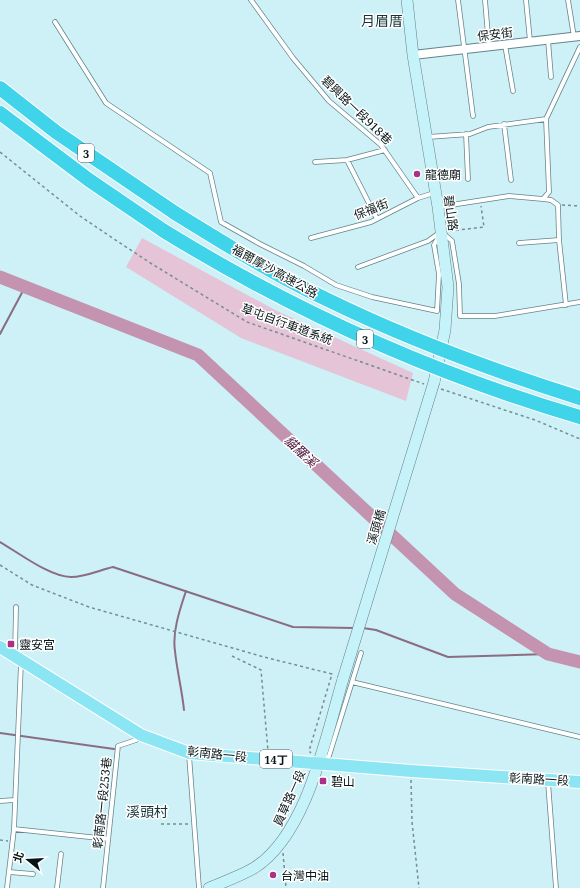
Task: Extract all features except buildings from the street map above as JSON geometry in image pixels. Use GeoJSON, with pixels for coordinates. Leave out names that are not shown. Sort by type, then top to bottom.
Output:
{"type":"FeatureCollection","features":[{"type":"Feature","properties":{"kind":"highway","name":"福爾摩沙高速公路"},"geometry":{"type":"LineString","coordinates":[[0,88],[56,132],[175,213],[288,280],[372,321],[501,373],[580,398]]}},
{"type":"Feature","properties":{"kind":"highway","name":"福爾摩沙高速公路"},"geometry":{"type":"LineString","coordinates":[[0,113],[89,180],[164,231],[239,276],[317,316],[433,368],[580,417]]}},
{"type":"Feature","properties":{"kind":"main road","name":"碧山路"},"geometry":{"type":"LineString","coordinates":[[407,0],[413,55],[436,193],[448,287],[445,330],[432,385]]}},
{"type":"Feature","properties":{"kind":"main road","name":"溪頭橋"},"geometry":{"type":"LineString","coordinates":[[347,681],[432,385]]}},
{"type":"Feature","properties":{"kind":"main road","name":"彰南路一段"},"geometry":{"type":"LineString","coordinates":[[0,647],[141,735],[189,753],[318,762],[411,772],[580,782]]}},
{"type":"Feature","properties":{"kind":"main road","name":"員草路一段"},"geometry":{"type":"LineString","coordinates":[[209,888],[254,868],[273,852],[282,842],[300,811],[347,681]]}},
{"type":"Feature","properties":{"kind":"street","name":"保安街"},"geometry":{"type":"LineString","coordinates":[[413,55],[577,36]]}},
{"type":"Feature","properties":{"kind":"lane","name":"碧興路一段918巷"},"geometry":{"type":"LineString","coordinates":[[251,0],[293,58],[329,101],[381,145],[418,198]]}},
{"type":"Feature","properties":{"kind":"lane"},"geometry":{"type":"LineString","coordinates":[[458,0],[473,116]]}},
{"type":"Feature","properties":{"kind":"lane"},"geometry":{"type":"LineString","coordinates":[[485,0],[489,46]]}},
{"type":"Feature","properties":{"kind":"lane"},"geometry":{"type":"LineString","coordinates":[[526,0],[530,42]]}},
{"type":"Feature","properties":{"kind":"lane"},"geometry":{"type":"LineString","coordinates":[[568,0],[577,36]]}},
{"type":"Feature","properties":{"kind":"lane"},"geometry":{"type":"LineString","coordinates":[[55,22],[106,103],[210,174],[221,222],[260,244],[304,266],[336,285],[372,296],[437,311],[439,274],[434,245],[441,232]]}},
{"type":"Feature","properties":{"kind":"lane"},"geometry":{"type":"LineString","coordinates":[[548,40],[551,78]]}},
{"type":"Feature","properties":{"kind":"lane"},"geometry":{"type":"LineString","coordinates":[[505,45],[513,91]]}},
{"type":"Feature","properties":{"kind":"lane"},"geometry":{"type":"LineString","coordinates":[[543,199],[549,192],[546,119],[580,47]]}},
{"type":"Feature","properties":{"kind":"lane"},"geometry":{"type":"LineString","coordinates":[[427,137],[466,134],[504,124],[546,119]]}},
{"type":"Feature","properties":{"kind":"lane"},"geometry":{"type":"LineString","coordinates":[[504,124],[511,180]]}},
{"type":"Feature","properties":{"kind":"lane"},"geometry":{"type":"LineString","coordinates":[[466,134],[468,179]]}},
{"type":"Feature","properties":{"kind":"lane"},"geometry":{"type":"LineString","coordinates":[[315,162],[347,160],[385,150]]}},
{"type":"Feature","properties":{"kind":"lane"},"geometry":{"type":"LineString","coordinates":[[347,160],[377,219]]}},
{"type":"Feature","properties":{"kind":"lane","name":"保福街"},"geometry":{"type":"LineString","coordinates":[[311,238],[371,222],[418,198],[436,193]]}},
{"type":"Feature","properties":{"kind":"lane"},"geometry":{"type":"LineString","coordinates":[[438,207],[509,196],[551,200],[558,205],[558,240],[566,305]]}},
{"type":"Feature","properties":{"kind":"lane"},"geometry":{"type":"LineString","coordinates":[[358,267],[428,241],[441,232]]}},
{"type":"Feature","properties":{"kind":"lane"},"geometry":{"type":"LineString","coordinates":[[441,232],[452,241],[459,284],[460,316],[495,316],[580,302]]}},
{"type":"Feature","properties":{"kind":"lane"},"geometry":{"type":"LineString","coordinates":[[519,243],[558,240]]}},
{"type":"Feature","properties":{"kind":"lane"},"geometry":{"type":"LineString","coordinates":[[7,888],[14,829],[18,658],[16,607]]}},
{"type":"Feature","properties":{"kind":"lane"},"geometry":{"type":"LineString","coordinates":[[361,653],[347,681],[580,737]]}},
{"type":"Feature","properties":{"kind":"lane","name":"彰南路一段253巷"},"geometry":{"type":"LineString","coordinates":[[103,888],[118,746],[136,740],[141,735]]}},
{"type":"Feature","properties":{"kind":"lane"},"geometry":{"type":"LineString","coordinates":[[189,753],[196,824],[199,888]]}},
{"type":"Feature","properties":{"kind":"lane"},"geometry":{"type":"LineString","coordinates":[[548,780],[556,888]]}},
{"type":"Feature","properties":{"kind":"lane"},"geometry":{"type":"LineString","coordinates":[[0,801],[14,800]]}},
{"type":"Feature","properties":{"kind":"lane"},"geometry":{"type":"LineString","coordinates":[[14,829],[108,839]]}},
{"type":"Feature","properties":{"kind":"lane"},"geometry":{"type":"LineString","coordinates":[[57,888],[61,854]]}},
{"type":"Feature","properties":{"kind":"lane"},"geometry":{"type":"LineString","coordinates":[[9,872],[33,874]]}},
{"type":"Feature","properties":{"kind":"path","name":"草屯自行車道系統"},"geometry":{"type":"LineString","coordinates":[[0,152],[99,228],[152,264],[247,322],[535,420],[580,439]]}},
{"type":"Feature","properties":{"kind":"path"},"geometry":{"type":"LineString","coordinates":[[441,232],[484,227],[480,200]]}},
{"type":"Feature","properties":{"kind":"path"},"geometry":{"type":"LineString","coordinates":[[558,205],[580,206]]}},
{"type":"Feature","properties":{"kind":"path"},"geometry":{"type":"LineString","coordinates":[[0,565],[32,585],[89,607],[264,657],[332,674],[309,751],[318,762]]}},
{"type":"Feature","properties":{"kind":"path"},"geometry":{"type":"LineString","coordinates":[[232,656],[261,670],[268,759]]}},
{"type":"Feature","properties":{"kind":"path"},"geometry":{"type":"LineString","coordinates":[[411,772],[412,822],[420,888]]}},
{"type":"Feature","properties":{"kind":"path"},"geometry":{"type":"LineString","coordinates":[[161,824],[196,824]]}},
{"type":"Feature","properties":{"kind":"path"},"geometry":{"type":"LineString","coordinates":[[0,840],[12,841]]}},
{"type":"Feature","properties":{"kind":"path"},"geometry":{"type":"LineString","coordinates":[[282,842],[286,888]]}},
{"type":"Feature","properties":{"kind":"shaded area"},"geometry":{"type":"Polygon","coordinates":[[[142,238],[277,311],[413,373],[406,401],[241,338],[126,267],[142,238]]]}},
{"type":"Feature","properties":{"kind":"waterway","name":"貓羅溪"},"geometry":{"type":"LineString","coordinates":[[0,277],[198,355],[455,594],[548,654],[580,662]]}},
{"type":"Feature","properties":{"kind":"waterway"},"geometry":{"type":"LineString","coordinates":[[0,334],[25,287]]}},
{"type":"Feature","properties":{"kind":"waterway"},"geometry":{"type":"LineString","coordinates":[[0,542],[44,569],[63,576],[82,576],[113,567],[293,627],[354,628]]}},
{"type":"Feature","properties":{"kind":"waterway"},"geometry":{"type":"LineString","coordinates":[[184,710],[174,644],[177,621],[186,591]]}},
{"type":"Feature","properties":{"kind":"waterway"},"geometry":{"type":"LineString","coordinates":[[363,628],[376,630],[448,657],[548,654]]}},
{"type":"Feature","properties":{"kind":"waterway"},"geometry":{"type":"LineString","coordinates":[[0,733],[114,749]]}},
{"type":"Feature","properties":{"kind":"place","name":"龍德廟"},"geometry":{"type":"Point","coordinates":[417,174]}},
{"type":"Feature","properties":{"kind":"place","name":"靈安宮"},"geometry":{"type":"Point","coordinates":[11,644]}},
{"type":"Feature","properties":{"kind":"place","name":"碧山"},"geometry":{"type":"Point","coordinates":[323,781]}},
{"type":"Feature","properties":{"kind":"place","name":"台灣中油"},"geometry":{"type":"Point","coordinates":[273,875]}},
{"type":"Feature","properties":{"kind":"district","name":"月眉厝"},"geometry":{"type":"Point","coordinates":[382,20]}},
{"type":"Feature","properties":{"kind":"district","name":"溪頭村"},"geometry":{"type":"Point","coordinates":[147,811]}}]}
